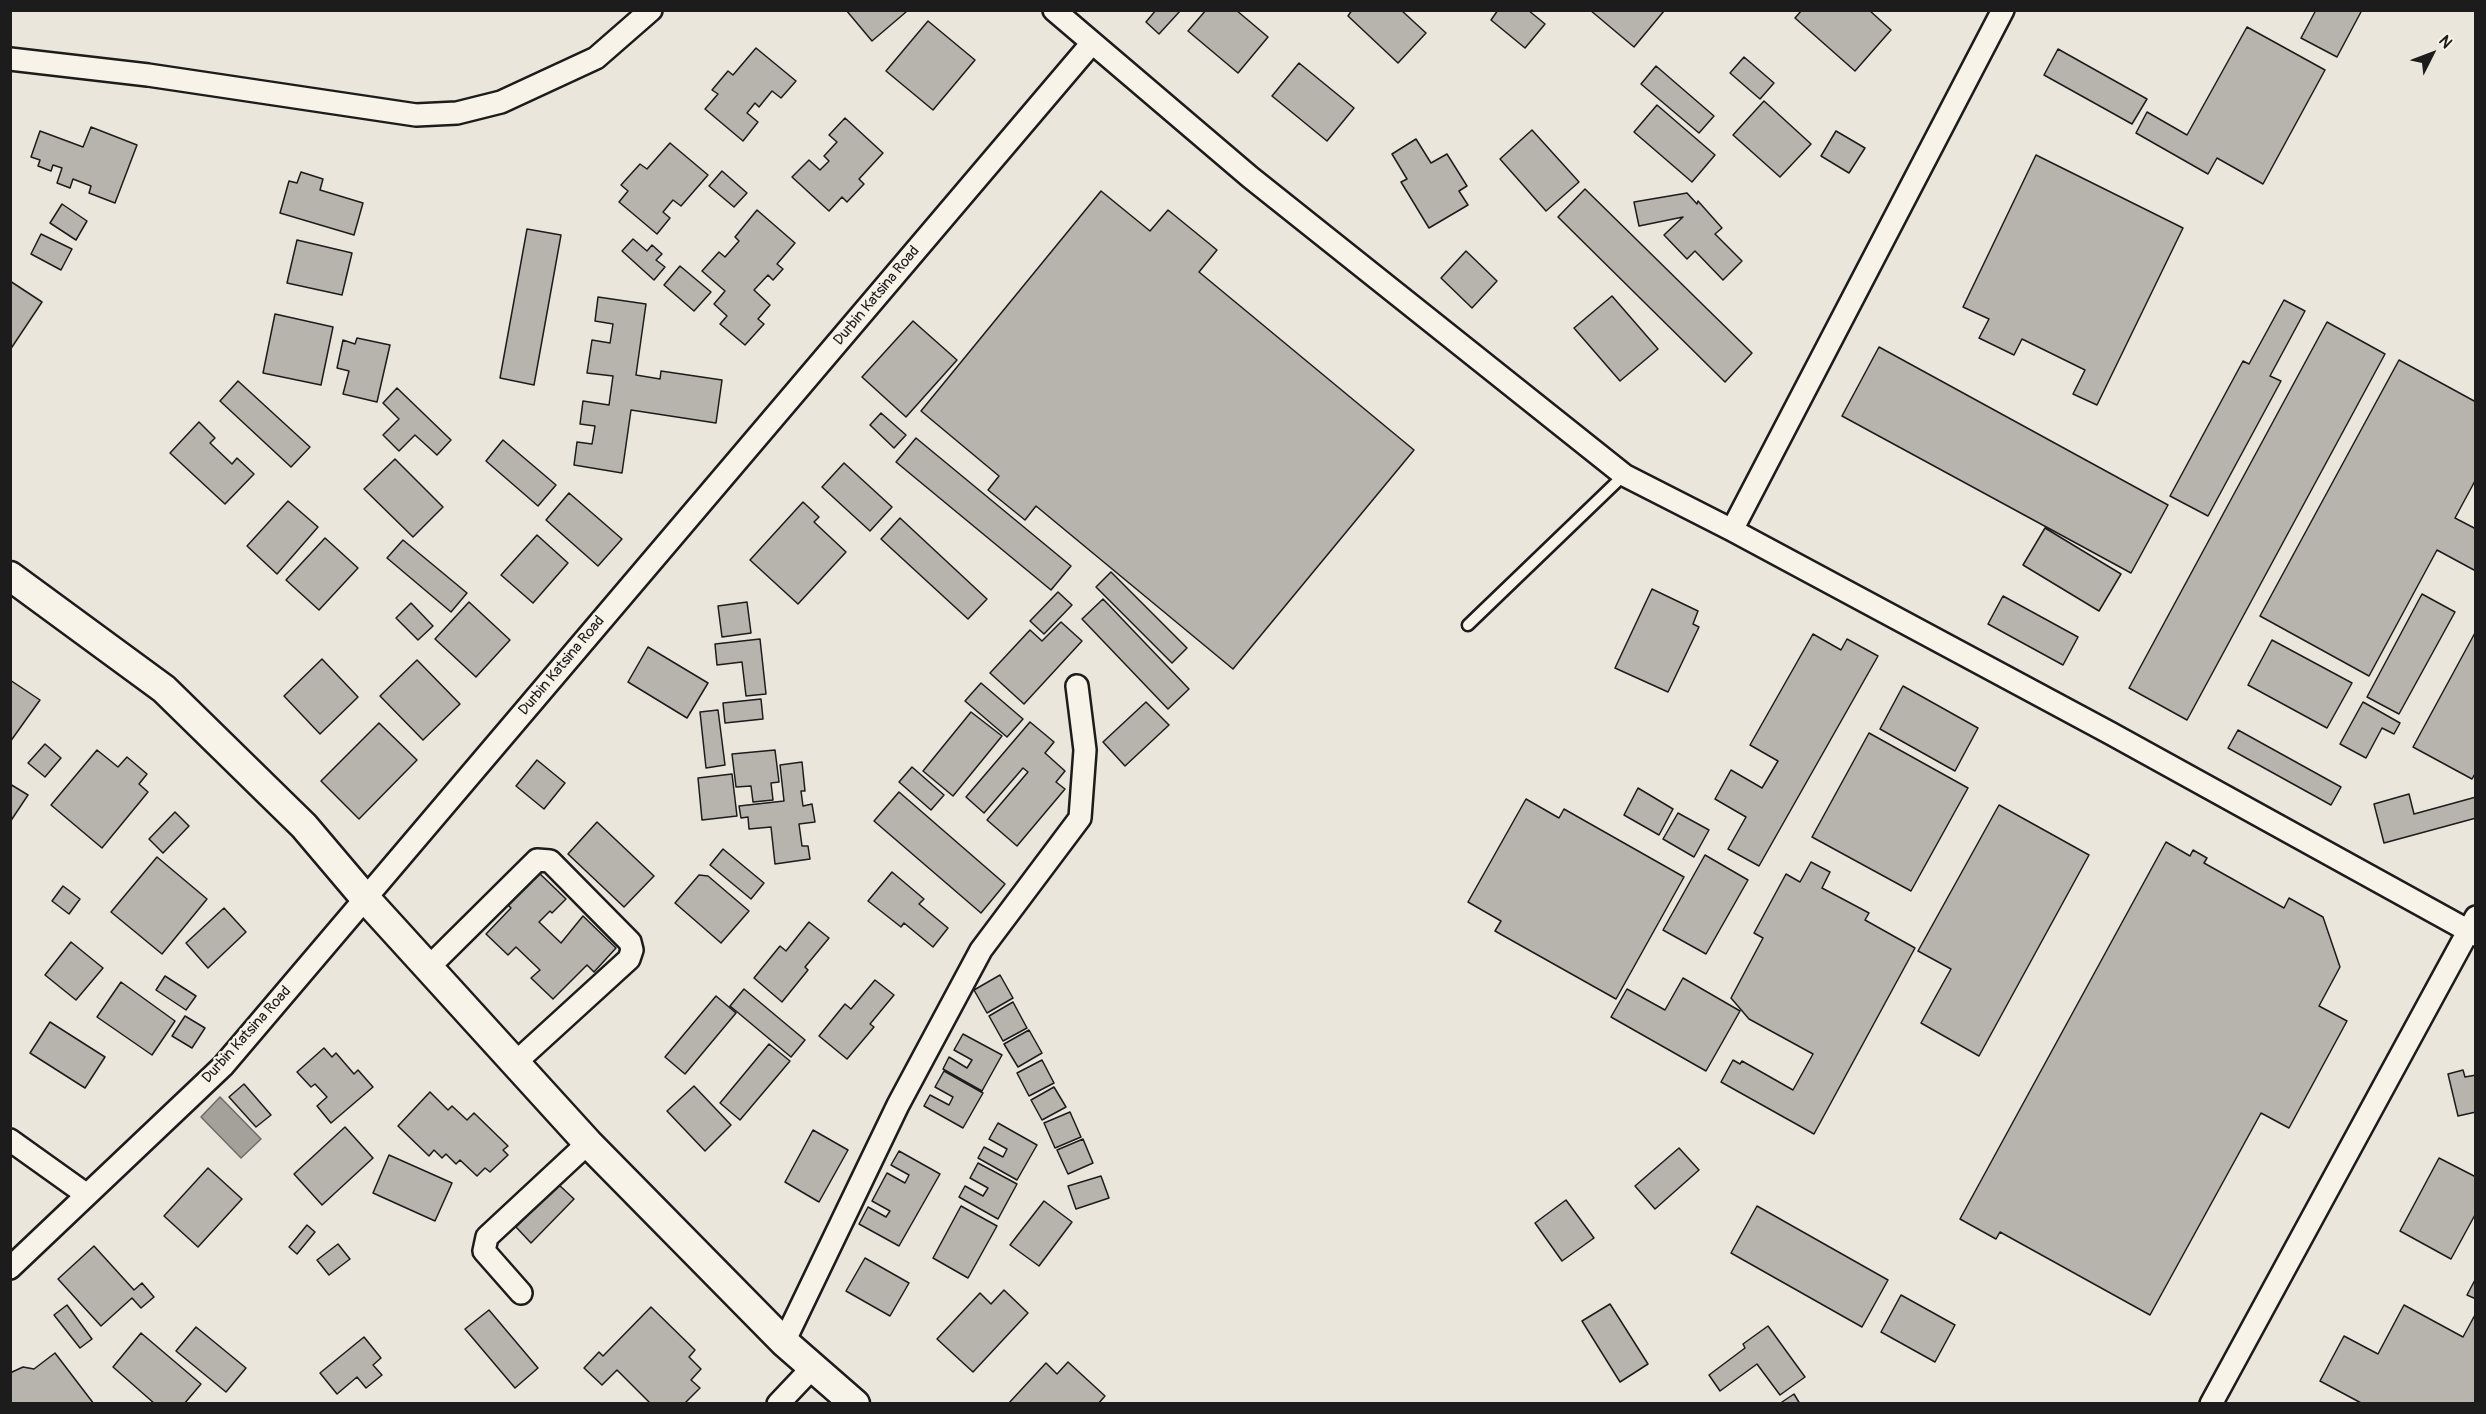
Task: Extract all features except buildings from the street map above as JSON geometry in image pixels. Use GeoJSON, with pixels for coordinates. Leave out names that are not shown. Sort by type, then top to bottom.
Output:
{"type":"FeatureCollection","features":[{"type":"Feature","properties":{"kind":"street"},"geometry":{"type":"LineString","coordinates":[[10,59],[147,75],[416,115],[457,113],[501,102],[596,58],[651,10]]}},
{"type":"Feature","properties":{"kind":"street"},"geometry":{"type":"LineString","coordinates":[[1054,10],[1250,177],[1624,475],[1732,530],[2473,928],[2211,1404]]}},
{"type":"Feature","properties":{"kind":"street"},"geometry":{"type":"LineString","coordinates":[[1732,530],[2003,10]]}},
{"type":"Feature","properties":{"kind":"street","name":"Durbin Katsina Road"},"geometry":{"type":"LineString","coordinates":[[10,1268],[223,1066],[1092,43]]}},
{"type":"Feature","properties":{"kind":"street"},"geometry":{"type":"LineString","coordinates":[[10,576],[164,689],[304,826],[365,898],[588,1143],[784,1342],[855,1404]]}},
{"type":"Feature","properties":{"kind":"street"},"geometry":{"type":"LineString","coordinates":[[784,1342],[898,1105],[981,950],[1080,818],[1085,750],[1077,686]]}},
{"type":"Feature","properties":{"kind":"street"},"geometry":{"type":"LineString","coordinates":[[429,968],[537,860],[550,861],[630,942],[632,950],[629,959],[515,1063]]}},
{"type":"Feature","properties":{"kind":"street"},"geometry":{"type":"LineString","coordinates":[[10,1140],[87,1195]]}},
{"type":"Feature","properties":{"kind":"street"},"geometry":{"type":"LineString","coordinates":[[521,1293],[484,1251],[487,1237],[588,1143]]}},
{"type":"Feature","properties":{"kind":"street"},"geometry":{"type":"LineString","coordinates":[[778,1404],[813,1367]]}},
{"type":"Feature","properties":{"kind":"lane"},"geometry":{"type":"LineString","coordinates":[[1468,625],[1624,475]]}},
{"type":"Feature","properties":{"kind":"shaded area"},"geometry":{"type":"Polygon","coordinates":[[[220,1097],[261,1139],[241,1158],[201,1117],[220,1097]]]}}]}
